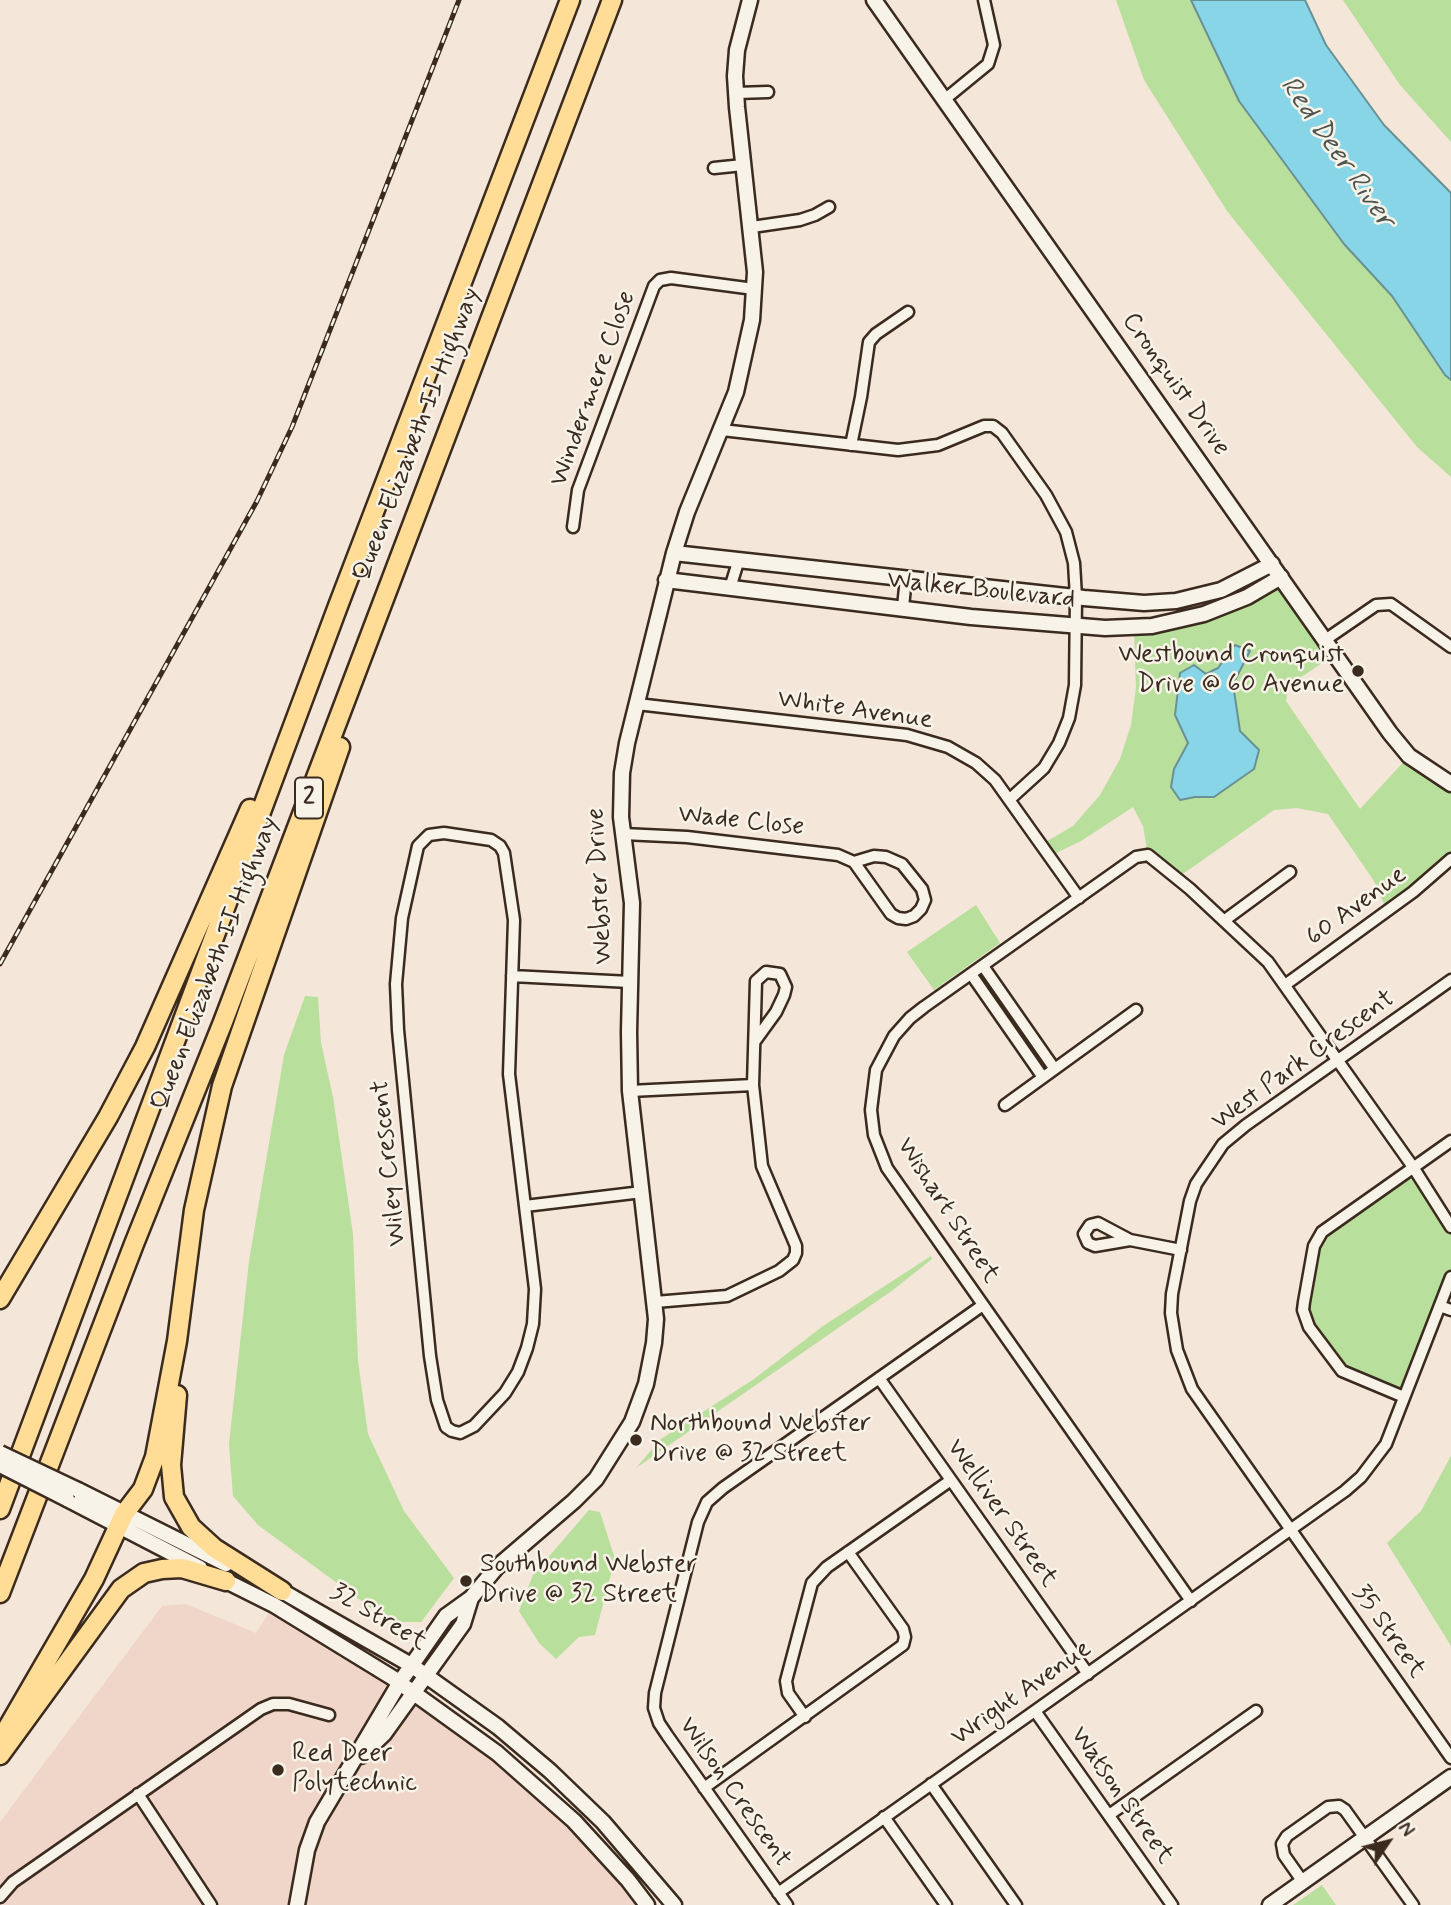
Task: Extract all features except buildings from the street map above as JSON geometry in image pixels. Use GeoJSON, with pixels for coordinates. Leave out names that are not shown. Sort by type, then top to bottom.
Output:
{"type":"FeatureCollection","features":[{"type":"Feature","properties":{"kind":"highway","name":"Queen Elizabeth II Highway"},"geometry":{"type":"LineString","coordinates":[[0,1509],[338,606],[570,0]]}},
{"type":"Feature","properties":{"kind":"highway","name":"Queen Elizabeth II Highway"},"geometry":{"type":"LineString","coordinates":[[0,1593],[134,1244],[223,1023],[612,0]]}},
{"type":"Feature","properties":{"kind":"highway"},"geometry":{"type":"LineString","coordinates":[[0,1741],[94,1579],[122,1520],[142,1489],[155,1457],[180,1316],[194,1210],[222,1086],[386,616],[406,542]]}},
{"type":"Feature","properties":{"kind":"highway"},"geometry":{"type":"LineString","coordinates":[[0,1299],[145,1047],[338,606]]}},
{"type":"Feature","properties":{"kind":"highway"},"geometry":{"type":"LineString","coordinates":[[0,1276],[87,1151]]}},
{"type":"Feature","properties":{"kind":"highway"},"geometry":{"type":"LineString","coordinates":[[180,1316],[172,1465],[174,1497],[191,1527],[214,1548],[282,1591]]}},
{"type":"Feature","properties":{"kind":"highway"},"geometry":{"type":"LineString","coordinates":[[0,1755],[121,1589],[144,1573],[162,1569],[183,1568],[226,1581]]}},
{"type":"Feature","properties":{"kind":"street","name":"Webster Drive"},"geometry":{"type":"LineString","coordinates":[[352,1765],[400,1682],[446,1616],[471,1598],[497,1567],[574,1502],[596,1479],[632,1422],[646,1384],[654,1343],[655,1302],[630,1091],[632,903],[620,799],[627,743],[666,580],[687,512],[722,430],[743,369],[752,320],[752,227],[736,93],[737,50],[750,0]]}},
{"type":"Feature","properties":{"kind":"street","name":"Cronquist Drive"},"geometry":{"type":"LineString","coordinates":[[874,0],[1400,745],[1422,766],[1451,784]]}},
{"type":"Feature","properties":{"kind":"street"},"geometry":{"type":"LineString","coordinates":[[944,100],[988,64],[994,45],[985,0]]}},
{"type":"Feature","properties":{"kind":"street"},"geometry":{"type":"LineString","coordinates":[[736,93],[768,92]]}},
{"type":"Feature","properties":{"kind":"street"},"geometry":{"type":"LineString","coordinates":[[714,168],[743,165]]}},
{"type":"Feature","properties":{"kind":"street"},"geometry":{"type":"LineString","coordinates":[[752,227],[800,220],[829,207]]}},
{"type":"Feature","properties":{"kind":"street","name":"Windermere Close"},"geometry":{"type":"LineString","coordinates":[[573,527],[578,490],[654,286],[663,278],[671,278],[754,289]]}},
{"type":"Feature","properties":{"kind":"street"},"geometry":{"type":"LineString","coordinates":[[851,445],[862,397],[869,342],[908,312]]}},
{"type":"Feature","properties":{"kind":"street"},"geometry":{"type":"LineString","coordinates":[[722,430],[851,445],[914,449],[945,443],[984,426],[996,427],[1046,495],[1062,524],[1074,563],[1076,597],[1075,685],[1065,730],[1044,768],[1010,799]]}},
{"type":"Feature","properties":{"kind":"street","name":"Walker Boulevard"},"geometry":{"type":"LineString","coordinates":[[674,553],[1144,603],[1183,600],[1233,585],[1272,564]]}},
{"type":"Feature","properties":{"kind":"street"},"geometry":{"type":"LineString","coordinates":[[730,588],[739,559]]}},
{"type":"Feature","properties":{"kind":"street","name":"Walker Boulevard"},"geometry":{"type":"LineString","coordinates":[[666,580],[971,617],[1129,628],[1186,619],[1231,604],[1281,577]]}},
{"type":"Feature","properties":{"kind":"street"},"geometry":{"type":"LineString","coordinates":[[903,607],[906,578]]}},
{"type":"Feature","properties":{"kind":"street"},"geometry":{"type":"LineString","coordinates":[[1325,640],[1376,606],[1391,604],[1451,647]]}},
{"type":"Feature","properties":{"kind":"street","name":"White Avenue"},"geometry":{"type":"LineString","coordinates":[[637,705],[921,738],[948,747],[976,763],[995,780],[1079,898]]}},
{"type":"Feature","properties":{"kind":"street","name":"Wiley Crescent"},"geometry":{"type":"LineString","coordinates":[[444,834],[491,841],[502,849],[513,912],[512,976],[509,1074],[535,1289],[533,1324],[518,1373],[505,1393],[474,1426],[460,1433],[452,1432],[446,1427],[437,1400],[430,1356],[397,1018],[396,984],[402,918],[418,846],[429,835],[444,834]]}},
{"type":"Feature","properties":{"kind":"street","name":"Wade Close"},"geometry":{"type":"LineString","coordinates":[[622,834],[687,837],[826,853],[854,862],[874,856],[886,857],[902,864],[922,889],[925,900],[922,909],[906,919],[891,914],[854,862]]}},
{"type":"Feature","properties":{"kind":"street","name":"Wishart Street"},"geometry":{"type":"LineString","coordinates":[[1191,1601],[887,1168],[874,1135],[871,1110],[876,1070],[894,1036],[917,1012],[1136,857],[1148,855],[1259,952],[1413,1167],[1451,1227]]}},
{"type":"Feature","properties":{"kind":"street","name":"60 Avenue"},"geometry":{"type":"LineString","coordinates":[[1285,985],[1413,892],[1451,859]]}},
{"type":"Feature","properties":{"kind":"street"},"geometry":{"type":"LineString","coordinates":[[1225,920],[1290,872]]}},
{"type":"Feature","properties":{"kind":"street"},"geometry":{"type":"LineString","coordinates":[[983,966],[1054,1068]]}},
{"type":"Feature","properties":{"kind":"street"},"geometry":{"type":"LineString","coordinates":[[655,1302],[727,1296],[779,1271],[793,1260],[796,1253],[796,1246],[762,1166],[753,1085],[755,981],[766,972],[779,974],[786,988],[784,995],[776,1012],[755,1041]]}},
{"type":"Feature","properties":{"kind":"street"},"geometry":{"type":"LineString","coordinates":[[971,974],[1042,1076]]}},
{"type":"Feature","properties":{"kind":"street"},"geometry":{"type":"LineString","coordinates":[[512,976],[630,982]]}},
{"type":"Feature","properties":{"kind":"street","name":"West Park Crescent"},"geometry":{"type":"LineString","coordinates":[[1291,1530],[1199,1399],[1184,1371],[1173,1335],[1172,1294],[1193,1192],[1211,1159],[1223,1144],[1246,1125],[1451,980]]}},
{"type":"Feature","properties":{"kind":"street"},"geometry":{"type":"LineString","coordinates":[[1005,1105],[1136,1010]]}},
{"type":"Feature","properties":{"kind":"street"},"geometry":{"type":"LineString","coordinates":[[630,1091],[753,1085]]}},
{"type":"Feature","properties":{"kind":"street"},"geometry":{"type":"LineString","coordinates":[[1404,1397],[1342,1371],[1309,1326],[1303,1310],[1314,1246],[1322,1232],[1451,1141]]}},
{"type":"Feature","properties":{"kind":"street"},"geometry":{"type":"LineString","coordinates":[[525,1206],[642,1192]]}},
{"type":"Feature","properties":{"kind":"street"},"geometry":{"type":"LineString","coordinates":[[1130,1240],[1181,1250]]}},
{"type":"Feature","properties":{"kind":"street","name":"Wright Avenue"},"geometry":{"type":"LineString","coordinates":[[778,1893],[1345,1491],[1369,1468],[1386,1444],[1404,1397],[1446,1308],[1451,1277]]}},
{"type":"Feature","properties":{"kind":"street","name":"Wilson Crescent"},"geometry":{"type":"LineString","coordinates":[[787,1905],[662,1729],[656,1716],[653,1701],[701,1514],[707,1502],[723,1488],[984,1305]]}},
{"type":"Feature","properties":{"kind":"street","name":"Welliver Street"},"geometry":{"type":"LineString","coordinates":[[879,1378],[1088,1674]]}},
{"type":"Feature","properties":{"kind":"street","name":"32 Street"},"geometry":{"type":"LineString","coordinates":[[0,1453],[72,1495],[122,1520],[282,1591],[411,1665],[498,1727],[550,1771],[631,1852],[674,1905]]}},
{"type":"Feature","properties":{"kind":"street","name":"32 Street"},"geometry":{"type":"LineString","coordinates":[[0,1465],[72,1495]]}},
{"type":"Feature","properties":{"kind":"street"},"geometry":{"type":"LineString","coordinates":[[805,1717],[788,1693],[786,1681],[806,1599],[817,1576],[951,1480]]}},
{"type":"Feature","properties":{"kind":"street","name":"32 Street"},"geometry":{"type":"LineString","coordinates":[[122,1520],[226,1581],[274,1605],[413,1691],[497,1753],[538,1788],[602,1850],[647,1905]]}},
{"type":"Feature","properties":{"kind":"street","name":"35 Street"},"geometry":{"type":"LineString","coordinates":[[1291,1530],[1451,1758]]}},
{"type":"Feature","properties":{"kind":"street"},"geometry":{"type":"LineString","coordinates":[[704,1788],[897,1651],[905,1640],[903,1629],[848,1552]]}},
{"type":"Feature","properties":{"kind":"street","name":"Webster Drive"},"geometry":{"type":"LineString","coordinates":[[352,1765],[384,1734],[463,1624],[471,1598]]}},
{"type":"Feature","properties":{"kind":"street"},"geometry":{"type":"LineString","coordinates":[[0,1897],[13,1882],[261,1709],[273,1704],[289,1704],[329,1715]]}},
{"type":"Feature","properties":{"kind":"street"},"geometry":{"type":"LineString","coordinates":[[1109,1815],[1256,1710]]}},
{"type":"Feature","properties":{"kind":"street","name":"Watson Street"},"geometry":{"type":"LineString","coordinates":[[1035,1711],[1172,1905]]}},
{"type":"Feature","properties":{"kind":"street"},"geometry":{"type":"LineString","coordinates":[[296,1905],[307,1850],[317,1822],[352,1765]]}},
{"type":"Feature","properties":{"kind":"street"},"geometry":{"type":"LineString","coordinates":[[1270,1905],[1451,1777]]}},
{"type":"Feature","properties":{"kind":"street"},"geometry":{"type":"LineString","coordinates":[[931,1784],[1016,1905]]}},
{"type":"Feature","properties":{"kind":"street"},"geometry":{"type":"LineString","coordinates":[[138,1794],[211,1905]]}},
{"type":"Feature","properties":{"kind":"street"},"geometry":{"type":"LineString","coordinates":[[1303,1882],[1284,1855],[1282,1844],[1287,1836],[1328,1807],[1336,1805],[1342,1807],[1413,1905]]}},
{"type":"Feature","properties":{"kind":"street"},"geometry":{"type":"LineString","coordinates":[[884,1817],[946,1905]]}},
{"type":"Feature","properties":{"kind":"shaded area","name":"Red Deer Polytechnic"},"geometry":{"type":"Polygon","coordinates":[[[186,1604],[256,1633],[274,1605],[497,1753],[647,1905],[0,1905],[0,1822],[162,1606],[186,1604]]]}},
{"type":"Feature","properties":{"kind":"green space"},"geometry":{"type":"Polygon","coordinates":[[[1116,0],[1191,0],[1239,101],[1344,244],[1392,296],[1451,380],[1451,477],[1417,447],[1227,211],[1144,80],[1116,0]]]}},
{"type":"Feature","properties":{"kind":"green space"},"geometry":{"type":"Polygon","coordinates":[[[1343,0],[1451,0],[1451,142],[1400,85],[1343,0]]]}},
{"type":"Feature","properties":{"kind":"green space"},"geometry":{"type":"Polygon","coordinates":[[[1281,577],[1336,654],[1289,685],[1286,701],[1360,809],[1409,756],[1451,784],[1451,859],[1387,911],[1374,881],[1328,814],[1297,808],[1274,810],[1177,878],[1148,855],[1143,826],[1133,807],[1081,841],[1052,855],[1044,843],[1073,826],[1100,795],[1120,759],[1131,725],[1136,687],[1134,630],[1149,630],[1281,577]]]}},
{"type":"Feature","properties":{"kind":"green space"},"geometry":{"type":"Polygon","coordinates":[[[976,905],[1000,943],[934,990],[907,952],[976,905]]]}},
{"type":"Feature","properties":{"kind":"green space"},"geometry":{"type":"Polygon","coordinates":[[[305,996],[318,997],[321,1043],[333,1097],[353,1234],[358,1361],[368,1434],[404,1511],[454,1578],[421,1622],[390,1622],[258,1525],[233,1496],[229,1444],[249,1261],[284,1055],[305,996]]]}},
{"type":"Feature","properties":{"kind":"green space"},"geometry":{"type":"Polygon","coordinates":[[[1413,1167],[1451,1227],[1451,1277],[1404,1397],[1339,1367],[1309,1327],[1304,1302],[1317,1240],[1413,1167]]]}},
{"type":"Feature","properties":{"kind":"green space"},"geometry":{"type":"Polygon","coordinates":[[[931,1256],[932,1259],[893,1290],[636,1468],[661,1439],[754,1379],[823,1326],[931,1256]]]}},
{"type":"Feature","properties":{"kind":"green space"},"geometry":{"type":"Polygon","coordinates":[[[1451,1456],[1451,1646],[1387,1543],[1421,1511],[1451,1456]]]}},
{"type":"Feature","properties":{"kind":"green space"},"geometry":{"type":"Polygon","coordinates":[[[589,1510],[600,1512],[615,1559],[595,1635],[579,1637],[556,1659],[539,1643],[519,1611],[533,1575],[589,1510]]]}},
{"type":"Feature","properties":{"kind":"green space"},"geometry":{"type":"Polygon","coordinates":[[[1322,1885],[1336,1905],[1293,1905],[1322,1885]]]}},
{"type":"Feature","properties":{"kind":"water","name":"Red Deer River"},"geometry":{"type":"Polygon","coordinates":[[[1191,0],[1305,0],[1326,45],[1384,125],[1451,193],[1451,380],[1392,296],[1344,244],[1239,101],[1191,0]]]}},
{"type":"Feature","properties":{"kind":"water"},"geometry":{"type":"Polygon","coordinates":[[[1235,645],[1250,651],[1233,684],[1240,731],[1259,750],[1254,769],[1214,797],[1180,800],[1171,787],[1174,769],[1188,743],[1175,715],[1180,673],[1194,665],[1206,674],[1218,668],[1235,645]]]}},
{"type":"Feature","properties":{"kind":"railway"},"geometry":{"type":"LineString","coordinates":[[0,964],[257,501],[292,427],[459,0]]}},
{"type":"Feature","properties":{"kind":"place","name":"Westbound Cronquist Drive @ 60 Avenue"},"geometry":{"type":"Point","coordinates":[1358,671]}},
{"type":"Feature","properties":{"kind":"place","name":"Northbound Webster Drive @ 32 Street"},"geometry":{"type":"Point","coordinates":[636,1440]}},
{"type":"Feature","properties":{"kind":"place","name":"Southbound Webster Drive @ 32 Street"},"geometry":{"type":"Point","coordinates":[466,1581]}},
{"type":"Feature","properties":{"kind":"place","name":"Red Deer Polytechnic"},"geometry":{"type":"Point","coordinates":[278,1770]}}]}
